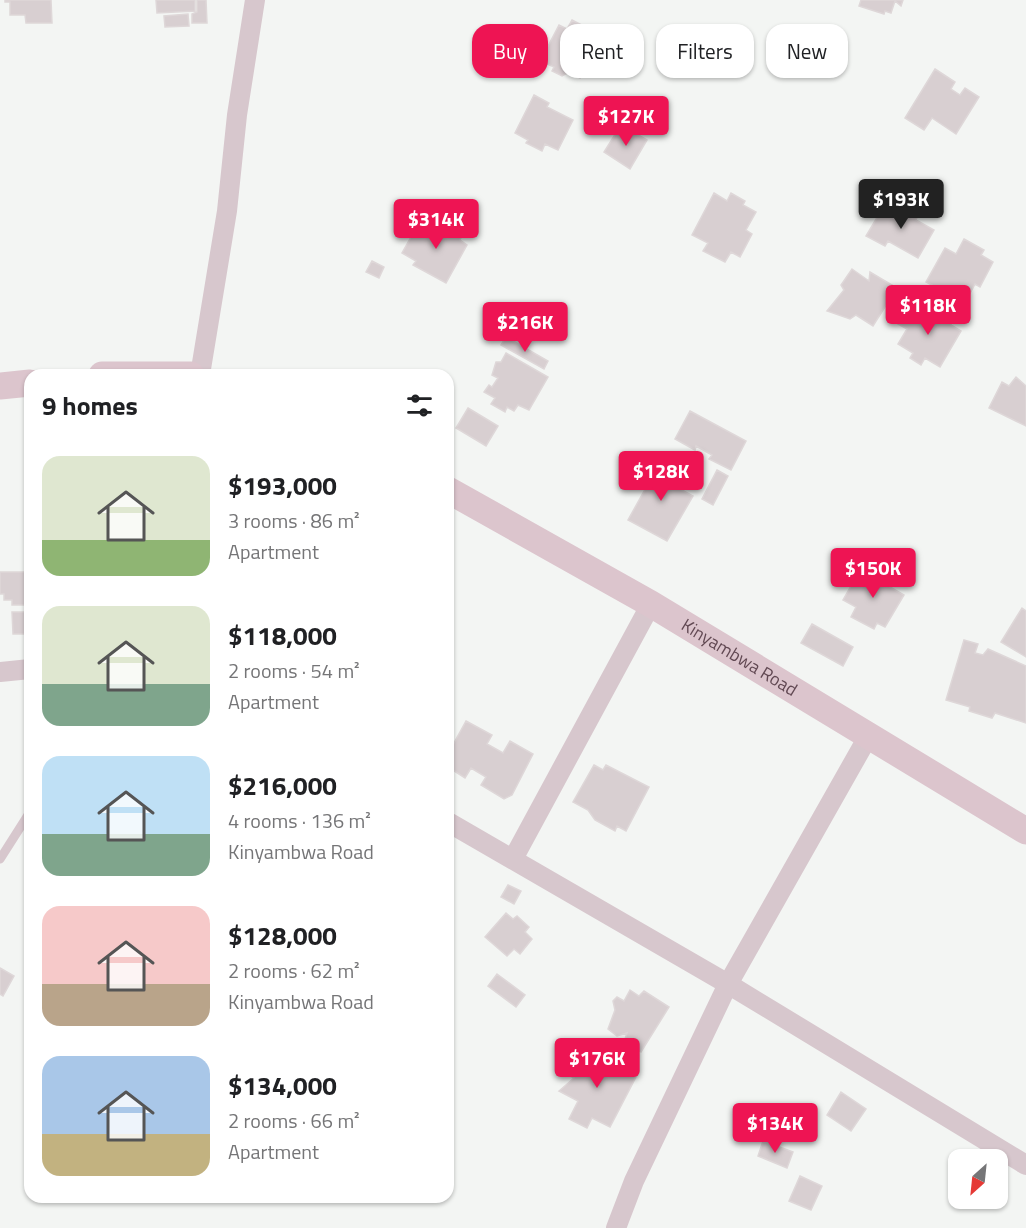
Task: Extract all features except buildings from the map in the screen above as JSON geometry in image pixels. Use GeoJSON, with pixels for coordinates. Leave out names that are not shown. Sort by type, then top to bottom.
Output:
{"type":"FeatureCollection","features":[{"type":"Feature","properties":{"kind":"street"},"geometry":{"type":"LineString","coordinates":[[201,369],[227,211],[237,116],[255,0]]}},
{"type":"Feature","properties":{"kind":"street"},"geometry":{"type":"LineString","coordinates":[[0,386],[24,384]]}},
{"type":"Feature","properties":{"kind":"street","name":"Kinyambwa Road"},"geometry":{"type":"LineString","coordinates":[[454,493],[651,604],[1026,831]]}},
{"type":"Feature","properties":{"kind":"street"},"geometry":{"type":"LineString","coordinates":[[513,860],[651,604]]}},
{"type":"Feature","properties":{"kind":"street"},"geometry":{"type":"LineString","coordinates":[[0,672],[24,670]]}},
{"type":"Feature","properties":{"kind":"street"},"geometry":{"type":"LineString","coordinates":[[616,1228],[634,1181],[728,984],[868,735]]}},
{"type":"Feature","properties":{"kind":"street"},"geometry":{"type":"LineString","coordinates":[[454,826],[728,984],[1026,1165]]}},
{"type":"Feature","properties":{"kind":"lane"},"geometry":{"type":"LineString","coordinates":[[0,859],[24,821]]}}]}
